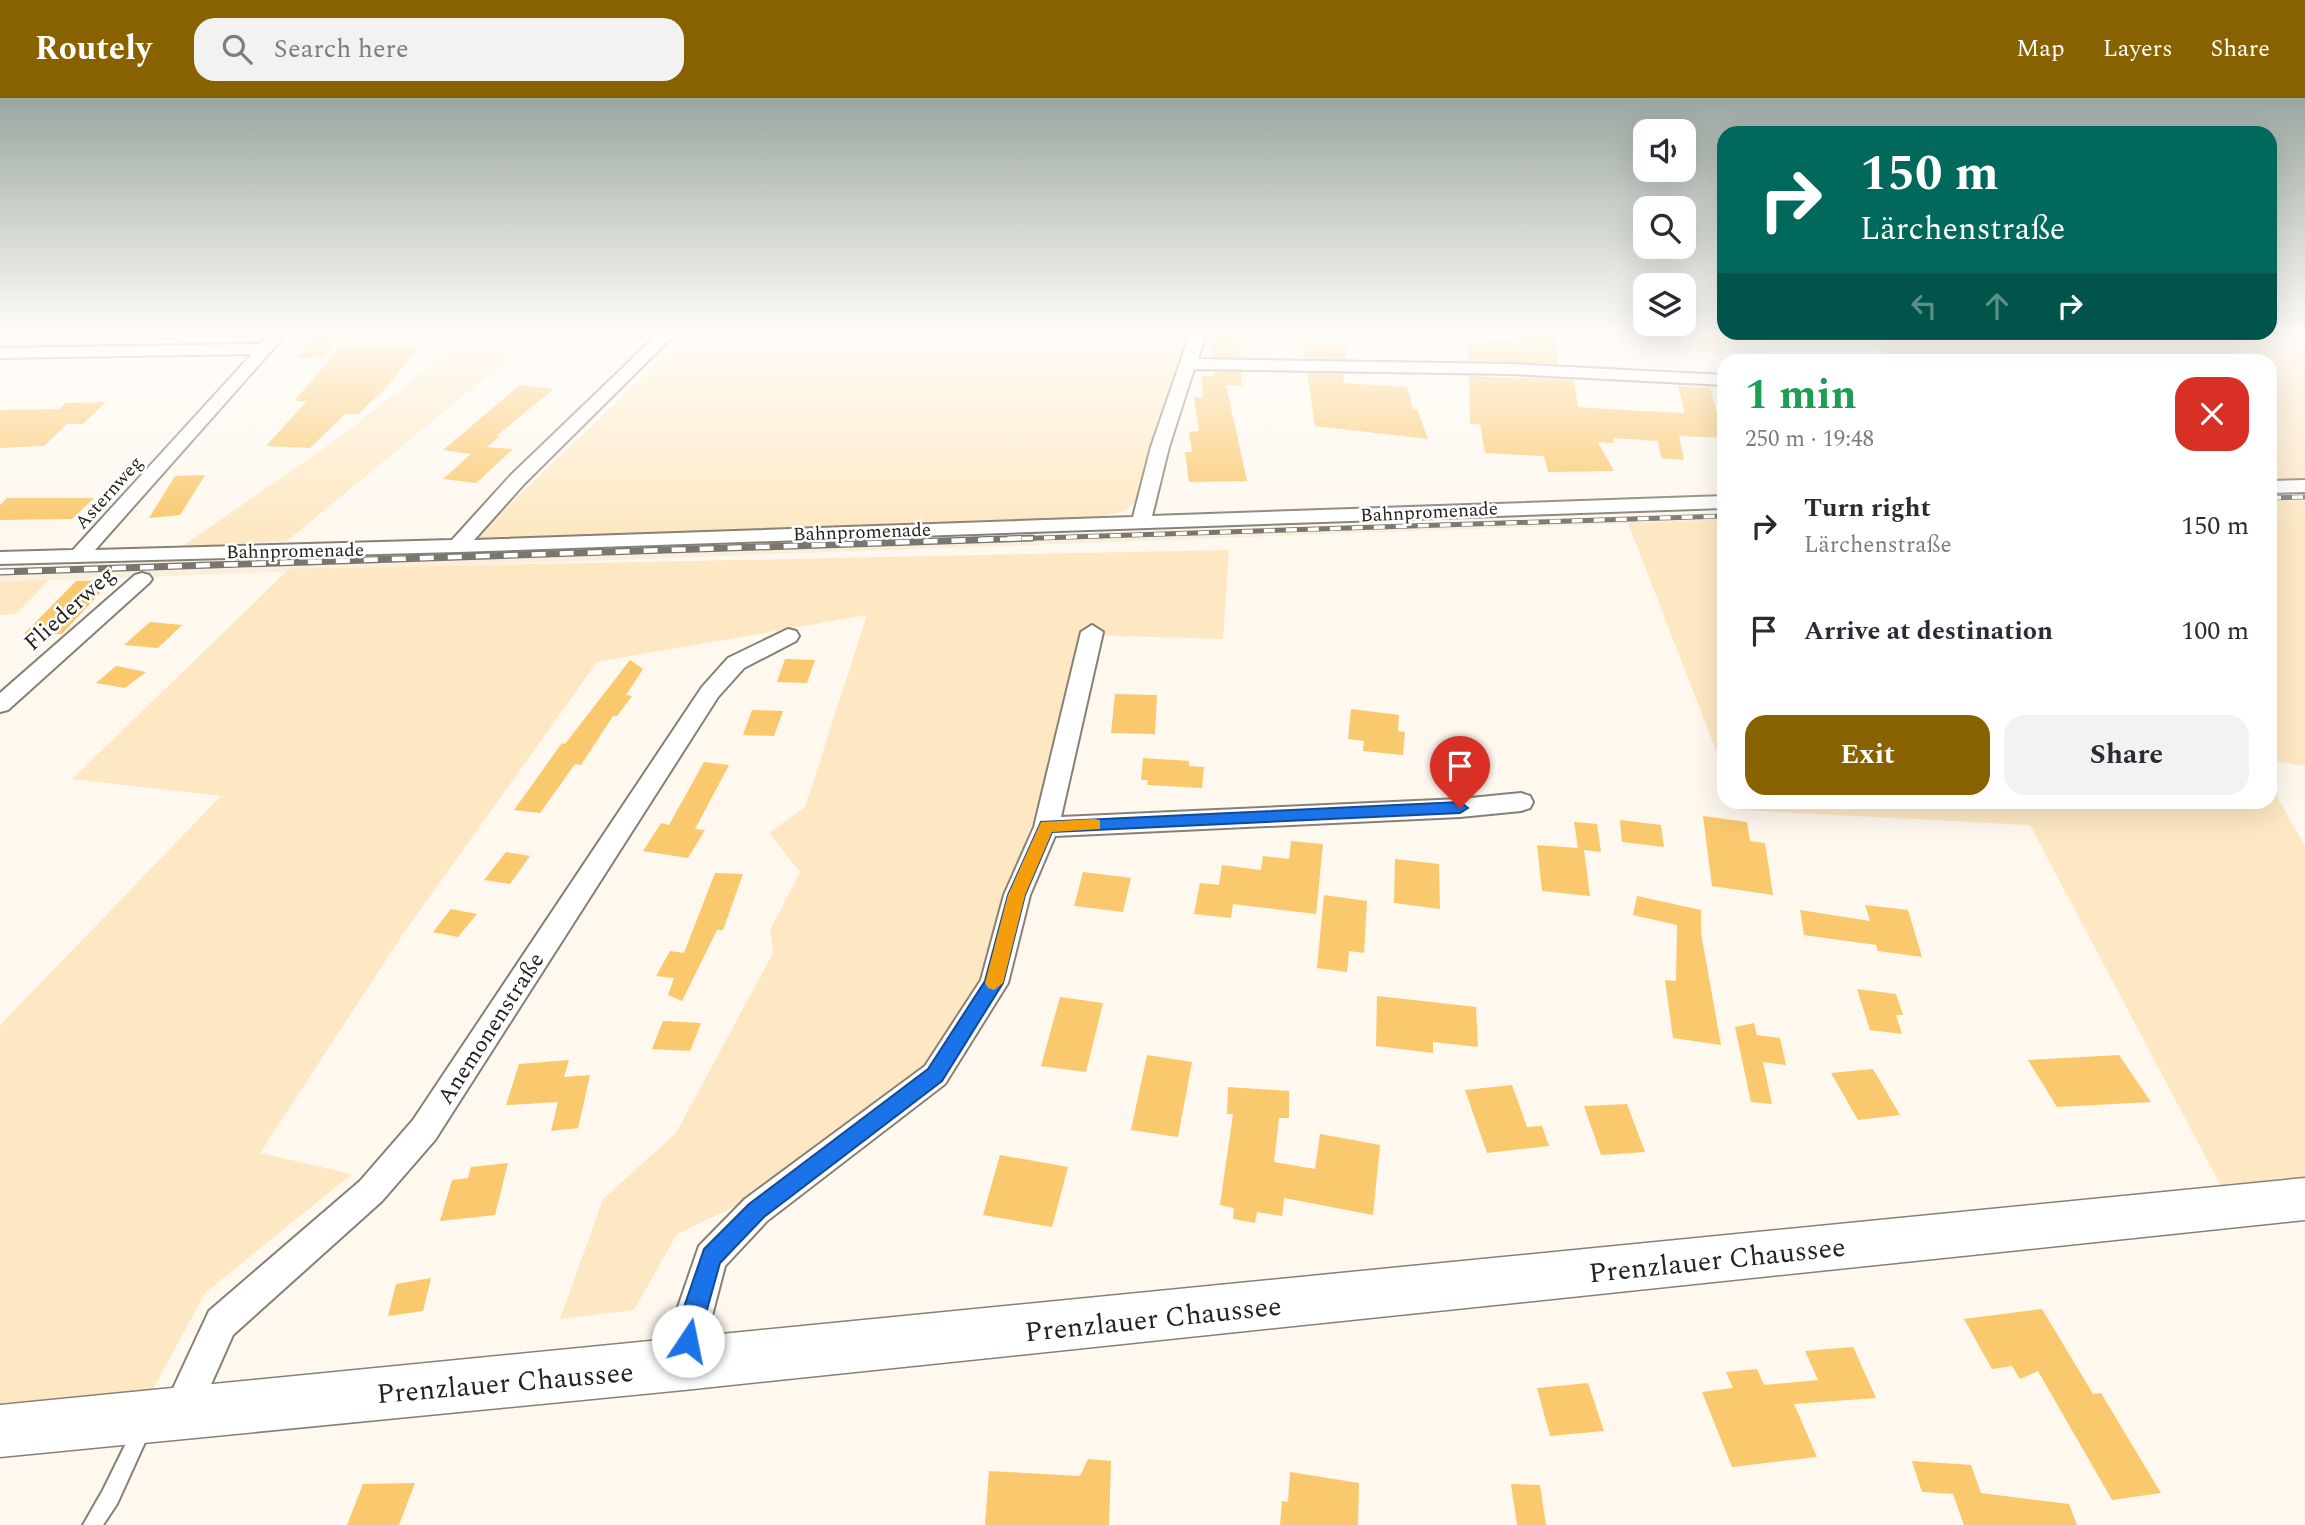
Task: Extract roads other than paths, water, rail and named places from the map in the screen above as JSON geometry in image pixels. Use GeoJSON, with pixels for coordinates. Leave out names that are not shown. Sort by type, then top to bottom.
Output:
{"type":"FeatureCollection","features":[{"type":"Feature","properties":{"kind":"main road","name":"Prenzlauer Chaussee"},"geometry":{"type":"LineString","coordinates":[[0,1431],[684,1366],[2305,1199]]}},
{"type":"Feature","properties":{"kind":"street","name":"Asternweg"},"geometry":{"type":"LineString","coordinates":[[78,557],[221,398]]}},
{"type":"Feature","properties":{"kind":"street"},"geometry":{"type":"LineString","coordinates":[[458,546],[518,478],[601,398]]}},
{"type":"Feature","properties":{"kind":"street"},"geometry":{"type":"LineString","coordinates":[[1141,522],[1160,447],[1177,398]]}},
{"type":"Feature","properties":{"kind":"street"},"geometry":{"type":"LineString","coordinates":[[2277,487],[2305,486]]}},
{"type":"Feature","properties":{"kind":"street","name":"Bahnpromenade"},"geometry":{"type":"LineString","coordinates":[[0,558],[458,546],[1717,502]]}},
{"type":"Feature","properties":{"kind":"street","name":"Fliederweg"},"geometry":{"type":"LineString","coordinates":[[0,705],[142,579]]}},
{"type":"Feature","properties":{"kind":"street"},"geometry":{"type":"LineString","coordinates":[[684,1366],[695,1307],[711,1257],[756,1210],[935,1075],[994,983],[1017,895],[1046,827],[1092,632]]}},
{"type":"Feature","properties":{"kind":"street","name":"Anemonenstraße"},"geometry":{"type":"LineString","coordinates":[[164,1414],[221,1323],[371,1191],[424,1130],[710,692],[736,663],[788,636]]}},
{"type":"Feature","properties":{"kind":"street"},"geometry":{"type":"LineString","coordinates":[[1046,827],[1460,808],[1521,802]]}},
{"type":"Feature","properties":{"kind":"lane"},"geometry":{"type":"LineString","coordinates":[[92,1525],[164,1414]]}},
{"type":"Feature","properties":{"kind":"railway"},"geometry":{"type":"LineString","coordinates":[[2277,498],[2305,497]]}},
{"type":"Feature","properties":{"kind":"railway"},"geometry":{"type":"LineString","coordinates":[[978,540],[1717,516]]}},
{"type":"Feature","properties":{"kind":"railway"},"geometry":{"type":"LineString","coordinates":[[0,572],[1032,538]]}}]}
